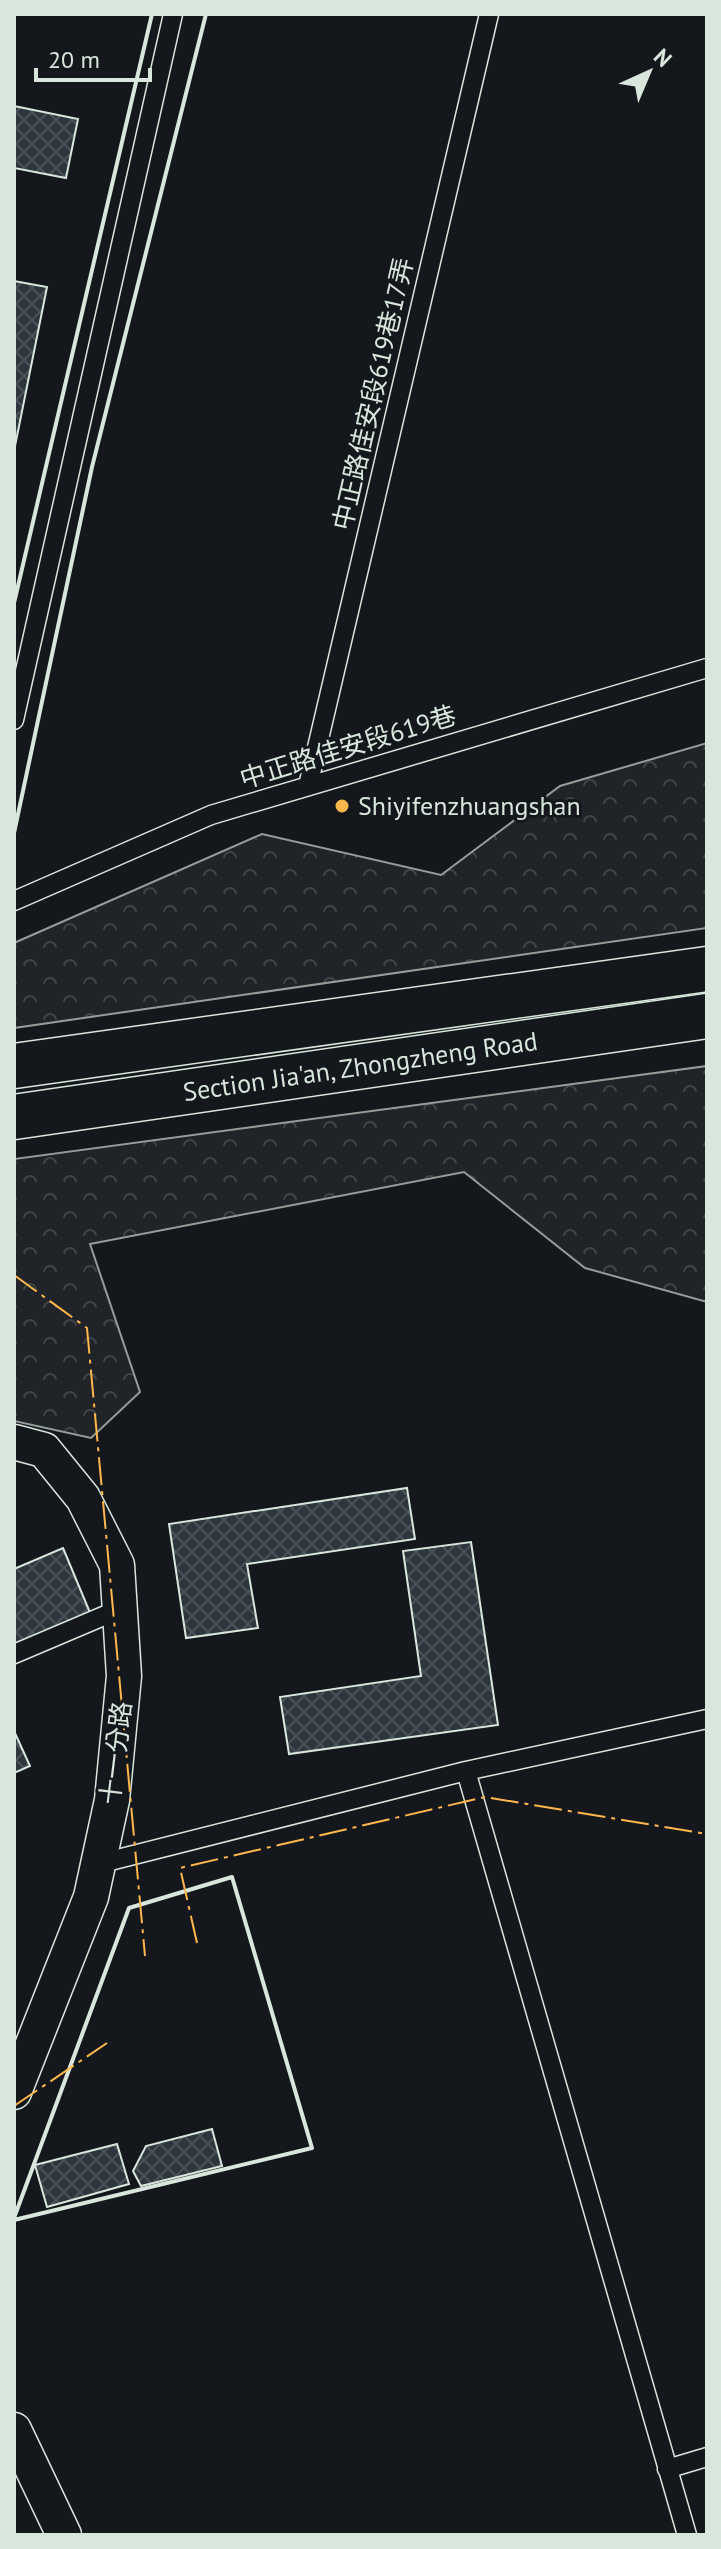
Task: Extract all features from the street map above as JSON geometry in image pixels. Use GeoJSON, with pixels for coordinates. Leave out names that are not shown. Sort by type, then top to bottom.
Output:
{"type":"FeatureCollection","features":[{"type":"Feature","properties":{"kind":"main road","name":"Section Jia'an, Zhongzheng Road"},"geometry":{"type":"LineString","coordinates":[[14,1066],[707,969]]}},
{"type":"Feature","properties":{"kind":"main road","name":"Section Jia'an, Zhongzheng Road"},"geometry":{"type":"LineString","coordinates":[[14,1117],[707,1016]]}},
{"type":"Feature","properties":{"kind":"street","name":"十一分路"},"geometry":{"type":"LineString","coordinates":[[14,1442],[44,1450],[83,1498],[117,1565],[124,1676],[112,1800],[91,1897],[14,2092]]}},
{"type":"Feature","properties":{"kind":"street"},"geometry":{"type":"LineString","coordinates":[[14,2430],[64,2535]]}},
{"type":"Feature","properties":{"kind":"lane"},"geometry":{"type":"LineString","coordinates":[[14,720],[173,14]]}},
{"type":"Feature","properties":{"kind":"lane","name":"中正路佳安段619巷17弄"},"geometry":{"type":"LineString","coordinates":[[308,786],[489,14]]}},
{"type":"Feature","properties":{"kind":"lane","name":"中正路佳安段619巷"},"geometry":{"type":"LineString","coordinates":[[14,901],[211,815],[707,668]]}},
{"type":"Feature","properties":{"kind":"lane"},"geometry":{"type":"LineString","coordinates":[[14,1654],[120,1609]]}},
{"type":"Feature","properties":{"kind":"lane"},"geometry":{"type":"LineString","coordinates":[[98,1864],[466,1771],[707,1719]]}},
{"type":"Feature","properties":{"kind":"lane"},"geometry":{"type":"LineString","coordinates":[[466,1771],[687,2535]]}},
{"type":"Feature","properties":{"kind":"lane"},"geometry":{"type":"LineString","coordinates":[[667,2469],[707,2457]]}},
{"type":"Feature","properties":{"kind":"green space"},"geometry":{"type":"Polygon","coordinates":[[[707,743],[707,928],[14,1028],[14,943],[262,834],[441,875],[560,786],[707,743]]]}},
{"type":"Feature","properties":{"kind":"green space"},"geometry":{"type":"Polygon","coordinates":[[[707,1066],[707,1302],[585,1268],[464,1172],[90,1244],[140,1392],[91,1438],[14,1421],[14,1159],[707,1066]]]}},
{"type":"Feature","properties":{"kind":"building"},"geometry":{"type":"Polygon","coordinates":[[[14,106],[78,119],[66,178],[14,168],[14,106]]]}},
{"type":"Feature","properties":{"kind":"building"},"geometry":{"type":"Polygon","coordinates":[[[14,281],[47,287],[14,451],[14,281]]]}},
{"type":"Feature","properties":{"kind":"building"},"geometry":{"type":"Polygon","coordinates":[[[407,1488],[415,1539],[247,1564],[258,1628],[186,1638],[169,1524],[407,1488]]]}},
{"type":"Feature","properties":{"kind":"building"},"geometry":{"type":"Polygon","coordinates":[[[471,1542],[498,1725],[289,1754],[280,1697],[421,1676],[403,1551],[471,1542]]]}},
{"type":"Feature","properties":{"kind":"building"},"geometry":{"type":"Polygon","coordinates":[[[63,1548],[91,1615],[14,1647],[14,1569],[63,1548]]]}},
{"type":"Feature","properties":{"kind":"building"},"geometry":{"type":"Polygon","coordinates":[[[14,1731],[30,1766],[14,1773],[14,1731]]]}},
{"type":"Feature","properties":{"kind":"building"},"geometry":{"type":"Polygon","coordinates":[[[212,2129],[222,2166],[141,2186],[133,2171],[146,2146],[212,2129]]]}},
{"type":"Feature","properties":{"kind":"building"},"geometry":{"type":"Polygon","coordinates":[[[117,2144],[129,2184],[47,2207],[35,2165],[117,2144]]]}},
{"type":"Feature","properties":{"kind":"wall"},"geometry":{"type":"LineString","coordinates":[[14,603],[152,14]]}},
{"type":"Feature","properties":{"kind":"wall"},"geometry":{"type":"LineString","coordinates":[[14,833],[92,467],[206,14]]}},
{"type":"Feature","properties":{"kind":"wall"},"geometry":{"type":"LineString","coordinates":[[14,2218],[129,1908],[232,1877],[312,2148],[14,2220]]}},
{"type":"Feature","properties":{"kind":"power"},"geometry":{"type":"LineString","coordinates":[[14,1275],[87,1328],[145,1956]]}},
{"type":"Feature","properties":{"kind":"power"},"geometry":{"type":"LineString","coordinates":[[197,1943],[180,1868],[485,1797],[707,1834]]}},
{"type":"Feature","properties":{"kind":"power"},"geometry":{"type":"LineString","coordinates":[[14,2106],[107,2043]]}},
{"type":"Feature","properties":{"kind":"place","name":"Shiyifenzhuangshan"},"geometry":{"type":"Point","coordinates":[342,806]}}]}
